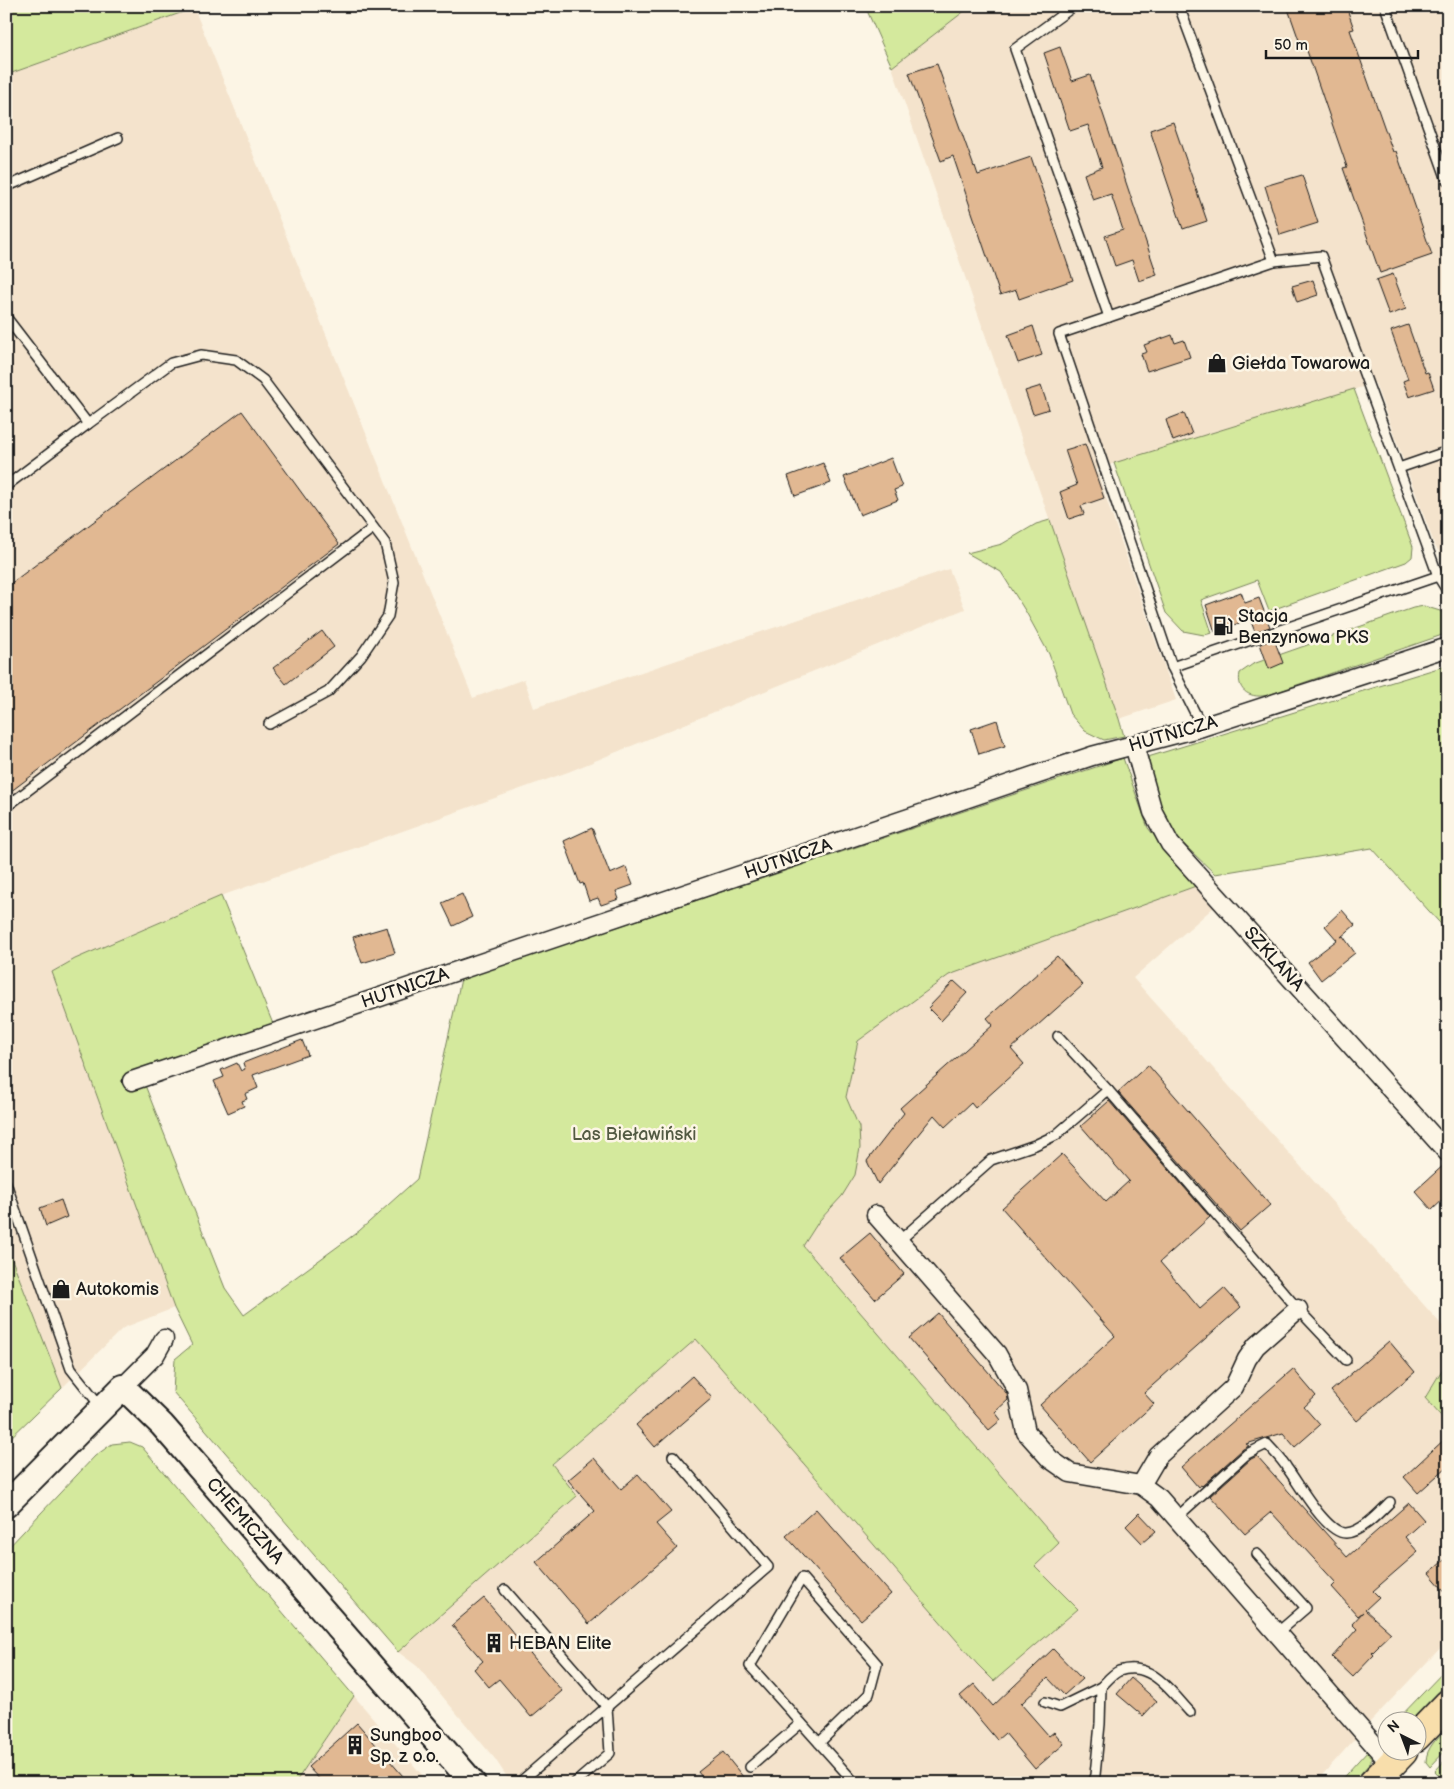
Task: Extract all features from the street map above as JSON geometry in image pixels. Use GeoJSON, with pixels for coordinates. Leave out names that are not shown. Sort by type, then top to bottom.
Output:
{"type":"FeatureCollection","features":[{"type":"Feature","properties":{"kind":"highway"},"geometry":{"type":"LineString","coordinates":[[1426,1727],[1448,1704]]}},
{"type":"Feature","properties":{"kind":"street","name":"HUTNICZA"},"geometry":{"type":"LineString","coordinates":[[132,1080],[1082,759],[1202,727],[1448,647]]}},
{"type":"Feature","properties":{"kind":"street","name":"SZKLANA"},"geometry":{"type":"LineString","coordinates":[[1134,745],[1153,812],[1170,844],[1448,1153]]}},
{"type":"Feature","properties":{"kind":"street"},"geometry":{"type":"LineString","coordinates":[[876,1215],[998,1354],[1017,1390],[1026,1432],[1050,1459],[1070,1472],[1141,1485],[1159,1498],[1278,1633],[1389,1766]]}},
{"type":"Feature","properties":{"kind":"street"},"geometry":{"type":"LineString","coordinates":[[1141,1485],[1158,1456],[1234,1387],[1247,1359],[1256,1346],[1298,1309]]}},
{"type":"Feature","properties":{"kind":"street"},"geometry":{"type":"LineString","coordinates":[[6,1505],[155,1355],[164,1339]]}},
{"type":"Feature","properties":{"kind":"street","name":"CHEMICZNA"},"geometry":{"type":"LineString","coordinates":[[123,1387],[162,1425],[466,1780]]}},
{"type":"Feature","properties":{"kind":"lane"},"geometry":{"type":"LineString","coordinates":[[1074,6],[1015,49],[1109,317]]}},
{"type":"Feature","properties":{"kind":"lane"},"geometry":{"type":"LineString","coordinates":[[1179,6],[1274,261]]}},
{"type":"Feature","properties":{"kind":"lane"},"geometry":{"type":"LineString","coordinates":[[1385,6],[1448,179]]}},
{"type":"Feature","properties":{"kind":"lane"},"geometry":{"type":"LineString","coordinates":[[6,187],[118,138]]}},
{"type":"Feature","properties":{"kind":"lane"},"geometry":{"type":"LineString","coordinates":[[1202,727],[1172,667],[1059,334],[1274,261],[1322,256],[1438,576],[1448,592]]}},
{"type":"Feature","properties":{"kind":"lane"},"geometry":{"type":"LineString","coordinates":[[6,317],[88,424]]}},
{"type":"Feature","properties":{"kind":"lane"},"geometry":{"type":"LineString","coordinates":[[6,486],[172,363],[201,355],[236,360],[263,380],[374,528],[384,544],[394,582],[388,616],[361,656],[328,692],[268,724]]}},
{"type":"Feature","properties":{"kind":"lane"},"geometry":{"type":"LineString","coordinates":[[1399,468],[1448,451]]}},
{"type":"Feature","properties":{"kind":"lane"},"geometry":{"type":"LineString","coordinates":[[6,807],[374,528]]}},
{"type":"Feature","properties":{"kind":"lane"},"geometry":{"type":"LineString","coordinates":[[1172,667],[1438,576]]}},
{"type":"Feature","properties":{"kind":"lane"},"geometry":{"type":"LineString","coordinates":[[1058,1036],[1108,1090],[1298,1309],[1346,1360]]}},
{"type":"Feature","properties":{"kind":"lane"},"geometry":{"type":"LineString","coordinates":[[899,1241],[991,1160],[1056,1136],[1108,1090]]}},
{"type":"Feature","properties":{"kind":"lane"},"geometry":{"type":"LineString","coordinates":[[6,1183],[71,1369],[102,1408]]}},
{"type":"Feature","properties":{"kind":"lane"},"geometry":{"type":"LineString","coordinates":[[1176,1518],[1247,1454],[1267,1444],[1287,1467],[1313,1507],[1336,1530],[1346,1533],[1363,1526],[1390,1502]]}},
{"type":"Feature","properties":{"kind":"lane"},"geometry":{"type":"LineString","coordinates":[[519,1783],[768,1567],[673,1456]]}},
{"type":"Feature","properties":{"kind":"lane"},"geometry":{"type":"LineString","coordinates":[[1258,1554],[1306,1608],[1278,1633]]}},
{"type":"Feature","properties":{"kind":"lane"},"geometry":{"type":"LineString","coordinates":[[819,1743],[869,1694],[877,1664],[802,1578],[750,1666],[801,1723],[819,1743],[855,1783]]}},
{"type":"Feature","properties":{"kind":"lane"},"geometry":{"type":"LineString","coordinates":[[505,1590],[607,1707],[610,1752],[575,1783]]}},
{"type":"Feature","properties":{"kind":"lane"},"geometry":{"type":"LineString","coordinates":[[1046,1702],[1060,1707],[1101,1687],[1118,1672],[1140,1669],[1159,1678],[1190,1712]]}},
{"type":"Feature","properties":{"kind":"lane"},"geometry":{"type":"LineString","coordinates":[[1092,1783],[1095,1775],[1100,1724],[1101,1687]]}},
{"type":"Feature","properties":{"kind":"lane"},"geometry":{"type":"LineString","coordinates":[[750,1767],[801,1723]]}},
{"type":"Feature","properties":{"kind":"shaded area","name":"Giełda Towarowa"},"geometry":{"type":"Polygon","coordinates":[[[971,6],[1448,6],[1448,564],[1435,546],[1375,383],[1096,469],[1176,700],[1119,719],[892,67],[971,6]]]}},
{"type":"Feature","properties":{"kind":"shaded area"},"geometry":{"type":"Polygon","coordinates":[[[194,8],[473,698],[524,679],[534,708],[949,569],[965,609],[568,772],[221,896],[75,959],[52,972],[174,1308],[123,1328],[62,1388],[6,1244],[6,75],[194,8]]]}},
{"type":"Feature","properties":{"kind":"shaded area"},"geometry":{"type":"Polygon","coordinates":[[[1196,886],[1214,907],[1133,978],[1448,1332],[1448,1360],[1425,1398],[1448,1424],[1448,1640],[1380,1712],[1376,1712],[1376,1716],[1315,1783],[511,1783],[495,1759],[417,1666],[398,1652],[577,1496],[552,1465],[696,1338],[977,1664],[1077,1609],[1035,1566],[1059,1543],[803,1246],[819,1221],[842,1196],[859,1127],[846,1097],[858,1041],[949,975],[1196,886]]]}},
{"type":"Feature","properties":{"kind":"shaded area"},"geometry":{"type":"Polygon","coordinates":[[[354,1696],[429,1783],[295,1783],[354,1696]]]}},
{"type":"Feature","properties":{"kind":"green space"},"geometry":{"type":"Polygon","coordinates":[[[6,6],[200,6],[6,75],[6,6]]]}},
{"type":"Feature","properties":{"kind":"green space"},"geometry":{"type":"Polygon","coordinates":[[[865,6],[971,6],[892,67],[865,6]]]}},
{"type":"Feature","properties":{"kind":"green space"},"geometry":{"type":"Polygon","coordinates":[[[1354,389],[1413,547],[1412,557],[1406,562],[1269,611],[1257,580],[1201,600],[1212,633],[1204,635],[1183,631],[1166,613],[1114,463],[1354,389]]]}},
{"type":"Feature","properties":{"kind":"green space"},"geometry":{"type":"Polygon","coordinates":[[[1050,520],[1124,736],[1104,740],[1085,731],[1070,714],[1049,654],[1001,572],[967,553],[1002,544],[1036,524],[1050,520]]]}},
{"type":"Feature","properties":{"kind":"green space"},"geometry":{"type":"Polygon","coordinates":[[[1424,606],[1440,611],[1448,617],[1448,633],[1268,695],[1251,695],[1246,693],[1240,685],[1240,673],[1253,664],[1413,608],[1424,606]]]}},
{"type":"Feature","properties":{"kind":"green space"},"geometry":{"type":"Polygon","coordinates":[[[1448,665],[1448,932],[1372,848],[1215,874],[1170,831],[1154,787],[1148,757],[1448,665]]]}},
{"type":"Feature","properties":{"kind":"green space","name":"Las Bieławiński"},"geometry":{"type":"Polygon","coordinates":[[[1123,758],[1148,828],[1196,886],[949,975],[858,1041],[846,1097],[859,1127],[860,1148],[855,1175],[842,1196],[819,1221],[803,1246],[1059,1543],[1035,1566],[1078,1609],[994,1681],[977,1664],[696,1339],[552,1464],[577,1496],[398,1652],[173,1392],[175,1359],[192,1345],[174,1308],[52,972],[75,959],[221,896],[273,1024],[139,1070],[225,1288],[244,1315],[359,1231],[417,1179],[461,979],[1123,758]]]}},
{"type":"Feature","properties":{"kind":"green space"},"geometry":{"type":"Polygon","coordinates":[[[6,1244],[62,1388],[6,1442],[6,1244]]]}},
{"type":"Feature","properties":{"kind":"green space"},"geometry":{"type":"Polygon","coordinates":[[[1448,1360],[1448,1424],[1425,1398],[1448,1360]]]}},
{"type":"Feature","properties":{"kind":"green space"},"geometry":{"type":"Polygon","coordinates":[[[130,1442],[142,1447],[354,1696],[295,1783],[6,1783],[6,1550],[95,1456],[112,1444],[130,1442]]]}},
{"type":"Feature","properties":{"kind":"green space"},"geometry":{"type":"Polygon","coordinates":[[[1448,1667],[1448,1682],[1419,1712],[1405,1712],[1448,1667]]]}},
{"type":"Feature","properties":{"kind":"green space"},"geometry":{"type":"Polygon","coordinates":[[[1448,1727],[1448,1748],[1430,1767],[1426,1762],[1428,1752],[1433,1743],[1448,1727]]]}},
{"type":"Feature","properties":{"kind":"green space"},"geometry":{"type":"Polygon","coordinates":[[[1368,1750],[1371,1753],[1371,1762],[1352,1783],[1338,1783],[1368,1750]]]}},
{"type":"Feature","properties":{"kind":"green space"},"geometry":{"type":"Polygon","coordinates":[[[1448,1757],[1448,1781],[1446,1783],[1435,1771],[1448,1757]]]}},
{"type":"Feature","properties":{"kind":"building"},"geometry":{"type":"Polygon","coordinates":[[[1287,6],[1346,6],[1354,29],[1350,30],[1393,152],[1396,151],[1432,255],[1380,273],[1343,168],[1347,167],[1305,45],[1301,46],[1287,6]]]}},
{"type":"Feature","properties":{"kind":"building"},"geometry":{"type":"Polygon","coordinates":[[[1060,47],[1072,81],[1090,75],[1157,275],[1139,281],[1132,260],[1115,266],[1105,236],[1123,230],[1111,194],[1093,200],[1084,174],[1102,167],[1088,125],[1070,131],[1044,53],[1060,47]]]}},
{"type":"Feature","properties":{"kind":"building"},"geometry":{"type":"Polygon","coordinates":[[[937,64],[978,175],[1031,157],[1073,280],[1019,299],[1016,290],[1000,295],[953,156],[941,161],[909,73],[937,64]]]}},
{"type":"Feature","properties":{"kind":"building"},"geometry":{"type":"Polygon","coordinates":[[[1173,122],[1207,221],[1183,229],[1150,130],[1173,122]]]}},
{"type":"Feature","properties":{"kind":"building"},"geometry":{"type":"Polygon","coordinates":[[[1302,175],[1318,223],[1280,235],[1265,186],[1302,175]]]}},
{"type":"Feature","properties":{"kind":"building"},"geometry":{"type":"Polygon","coordinates":[[[1393,274],[1406,309],[1389,315],[1376,280],[1393,274]]]}},
{"type":"Feature","properties":{"kind":"building"},"geometry":{"type":"Polygon","coordinates":[[[1313,280],[1318,295],[1297,302],[1292,286],[1313,280]]]}},
{"type":"Feature","properties":{"kind":"building"},"geometry":{"type":"Polygon","coordinates":[[[1408,325],[1425,373],[1428,372],[1434,389],[1409,397],[1403,381],[1408,379],[1391,331],[1408,325]]]}},
{"type":"Feature","properties":{"kind":"building"},"geometry":{"type":"Polygon","coordinates":[[[1033,326],[1042,355],[1018,363],[1008,335],[1033,326]]]}},
{"type":"Feature","properties":{"kind":"building"},"geometry":{"type":"Polygon","coordinates":[[[1172,335],[1175,343],[1184,340],[1190,357],[1147,371],[1141,354],[1147,352],[1144,345],[1172,335]]]}},
{"type":"Feature","properties":{"kind":"building"},"geometry":{"type":"Polygon","coordinates":[[[1041,386],[1049,409],[1033,414],[1025,391],[1041,386]]]}},
{"type":"Feature","properties":{"kind":"building"},"geometry":{"type":"Polygon","coordinates":[[[242,411],[339,544],[6,795],[6,587],[242,411]]]}},
{"type":"Feature","properties":{"kind":"building"},"geometry":{"type":"Polygon","coordinates":[[[1184,413],[1192,434],[1173,441],[1166,420],[1184,413]]]}},
{"type":"Feature","properties":{"kind":"building"},"geometry":{"type":"Polygon","coordinates":[[[1085,444],[1104,498],[1081,506],[1084,514],[1069,519],[1060,492],[1077,485],[1065,450],[1085,444]]]}},
{"type":"Feature","properties":{"kind":"building"},"geometry":{"type":"Polygon","coordinates":[[[891,458],[902,487],[894,490],[898,500],[860,515],[844,477],[891,458]]]}},
{"type":"Feature","properties":{"kind":"building"},"geometry":{"type":"Polygon","coordinates":[[[823,463],[831,483],[795,496],[788,476],[823,463]]]}},
{"type":"Feature","properties":{"kind":"building","name":"Stacja Benzynowa PKS"},"geometry":{"type":"Polygon","coordinates":[[[1241,592],[1245,603],[1259,598],[1270,627],[1255,632],[1250,619],[1215,632],[1206,605],[1241,592]]]}},
{"type":"Feature","properties":{"kind":"building"},"geometry":{"type":"Polygon","coordinates":[[[322,631],[334,647],[286,684],[273,668],[322,631]]]}},
{"type":"Feature","properties":{"kind":"building"},"geometry":{"type":"Polygon","coordinates":[[[1274,639],[1283,663],[1269,669],[1260,644],[1274,639]]]}},
{"type":"Feature","properties":{"kind":"building"},"geometry":{"type":"Polygon","coordinates":[[[997,720],[1005,746],[979,754],[971,729],[997,720]]]}},
{"type":"Feature","properties":{"kind":"building"},"geometry":{"type":"Polygon","coordinates":[[[592,828],[610,874],[626,867],[633,885],[616,891],[619,899],[601,905],[598,898],[589,901],[583,883],[580,884],[564,841],[592,828]]]}},
{"type":"Feature","properties":{"kind":"building"},"geometry":{"type":"Polygon","coordinates":[[[462,894],[472,917],[453,926],[442,903],[462,894]]]}},
{"type":"Feature","properties":{"kind":"building"},"geometry":{"type":"Polygon","coordinates":[[[1342,910],[1355,925],[1341,937],[1343,936],[1355,953],[1321,980],[1308,962],[1337,940],[1325,926],[1342,910]]]}},
{"type":"Feature","properties":{"kind":"building"},"geometry":{"type":"Polygon","coordinates":[[[387,927],[395,953],[362,963],[353,937],[387,927]]]}},
{"type":"Feature","properties":{"kind":"building"},"geometry":{"type":"Polygon","coordinates":[[[1057,956],[1083,985],[1011,1049],[1024,1064],[975,1108],[971,1103],[945,1127],[934,1115],[878,1184],[867,1161],[904,1113],[900,1108],[993,1025],[987,1018],[1057,956]]]}},
{"type":"Feature","properties":{"kind":"building"},"geometry":{"type":"Polygon","coordinates":[[[954,981],[967,993],[941,1021],[928,1008],[954,981]]]}},
{"type":"Feature","properties":{"kind":"building"},"geometry":{"type":"Polygon","coordinates":[[[302,1040],[308,1055],[253,1075],[258,1088],[245,1094],[247,1099],[242,1101],[244,1106],[228,1113],[214,1081],[224,1077],[221,1070],[237,1063],[241,1071],[245,1069],[243,1063],[302,1040]]]}},
{"type":"Feature","properties":{"kind":"building"},"geometry":{"type":"Polygon","coordinates":[[[1148,1065],[1270,1205],[1240,1231],[1118,1092],[1148,1065]]]}},
{"type":"Feature","properties":{"kind":"building"},"geometry":{"type":"Polygon","coordinates":[[[1109,1101],[1210,1217],[1160,1262],[1200,1309],[1224,1288],[1241,1307],[1144,1393],[1154,1404],[1090,1462],[1040,1405],[1115,1336],[1002,1208],[1062,1154],[1106,1202],[1129,1181],[1081,1126],[1109,1101]]]}},
{"type":"Feature","properties":{"kind":"building"},"geometry":{"type":"Polygon","coordinates":[[[1448,1163],[1448,1195],[1432,1210],[1415,1191],[1448,1163]]]}},
{"type":"Feature","properties":{"kind":"building"},"geometry":{"type":"Polygon","coordinates":[[[61,1200],[67,1217],[46,1226],[40,1208],[61,1200]]]}},
{"type":"Feature","properties":{"kind":"building"},"geometry":{"type":"Polygon","coordinates":[[[870,1233],[904,1274],[875,1299],[840,1258],[870,1233]]]}},
{"type":"Feature","properties":{"kind":"building"},"geometry":{"type":"Polygon","coordinates":[[[938,1313],[1007,1394],[1008,1400],[995,1412],[1001,1420],[989,1430],[909,1338],[938,1313]]]}},
{"type":"Feature","properties":{"kind":"building"},"geometry":{"type":"Polygon","coordinates":[[[1389,1341],[1415,1372],[1357,1421],[1331,1391],[1389,1341]]]}},
{"type":"Feature","properties":{"kind":"building"},"geometry":{"type":"Polygon","coordinates":[[[1293,1369],[1316,1396],[1304,1407],[1320,1425],[1295,1447],[1283,1433],[1246,1444],[1249,1446],[1243,1449],[1202,1486],[1198,1487],[1181,1467],[1293,1369]]]}},
{"type":"Feature","properties":{"kind":"building"},"geometry":{"type":"Polygon","coordinates":[[[692,1376],[712,1398],[655,1447],[636,1425],[692,1376]]]}},
{"type":"Feature","properties":{"kind":"building"},"geometry":{"type":"Polygon","coordinates":[[[1448,1436],[1448,1466],[1418,1493],[1404,1477],[1448,1436]]]}},
{"type":"Feature","properties":{"kind":"building"},"geometry":{"type":"Polygon","coordinates":[[[1257,1456],[1347,1557],[1409,1503],[1424,1520],[1405,1537],[1418,1552],[1373,1591],[1379,1597],[1365,1610],[1391,1633],[1378,1645],[1372,1653],[1374,1655],[1353,1677],[1332,1657],[1357,1629],[1352,1624],[1363,1612],[1358,1616],[1332,1587],[1336,1583],[1271,1512],[1245,1534],[1210,1496],[1251,1459],[1257,1456]]]}},
{"type":"Feature","properties":{"kind":"building"},"geometry":{"type":"Polygon","coordinates":[[[594,1458],[621,1489],[638,1474],[671,1512],[656,1524],[677,1548],[589,1624],[536,1562],[595,1511],[568,1480],[594,1458]]]}},
{"type":"Feature","properties":{"kind":"building"},"geometry":{"type":"Polygon","coordinates":[[[816,1509],[891,1594],[861,1620],[786,1536],[816,1509]]]}},
{"type":"Feature","properties":{"kind":"building"},"geometry":{"type":"Polygon","coordinates":[[[1139,1513],[1156,1531],[1142,1543],[1126,1526],[1139,1513]]]}},
{"type":"Feature","properties":{"kind":"building"},"geometry":{"type":"Polygon","coordinates":[[[1448,1557],[1448,1595],[1429,1573],[1448,1557]]]}},
{"type":"Feature","properties":{"kind":"building","name":"HEBAN Elite"},"geometry":{"type":"Polygon","coordinates":[[[484,1598],[562,1691],[531,1717],[499,1679],[489,1687],[474,1669],[483,1661],[452,1625],[484,1598]]]}},
{"type":"Feature","properties":{"kind":"building"},"geometry":{"type":"Polygon","coordinates":[[[1053,1649],[1082,1679],[1064,1695],[1048,1678],[1021,1704],[1049,1736],[1054,1732],[1064,1744],[1035,1769],[1005,1733],[997,1740],[960,1696],[974,1684],[993,1706],[1053,1649]]]}},
{"type":"Feature","properties":{"kind":"building"},"geometry":{"type":"Polygon","coordinates":[[[1131,1678],[1157,1701],[1143,1716],[1117,1694],[1131,1678]]]}},
{"type":"Feature","properties":{"kind":"building","name":"Sungboo Sp. z o.o."},"geometry":{"type":"Polygon","coordinates":[[[357,1723],[409,1783],[323,1783],[308,1767],[357,1723]]]}},
{"type":"Feature","properties":{"kind":"building"},"geometry":{"type":"Polygon","coordinates":[[[723,1752],[748,1783],[707,1783],[698,1772],[723,1752]]]}},
{"type":"Feature","properties":{"kind":"place","name":"Giełda Towarowa"},"geometry":{"type":"Point","coordinates":[1217,363]}},
{"type":"Feature","properties":{"kind":"place","name":"Stacja Benzynowa PKS"},"geometry":{"type":"Point","coordinates":[1223,626]}},
{"type":"Feature","properties":{"kind":"place","name":"Autokomis"},"geometry":{"type":"Point","coordinates":[61,1289]}},
{"type":"Feature","properties":{"kind":"place","name":"HEBAN Elite"},"geometry":{"type":"Point","coordinates":[494,1643]}},
{"type":"Feature","properties":{"kind":"place","name":"Sungboo Sp. z o.o."},"geometry":{"type":"Point","coordinates":[355,1745]}}]}
